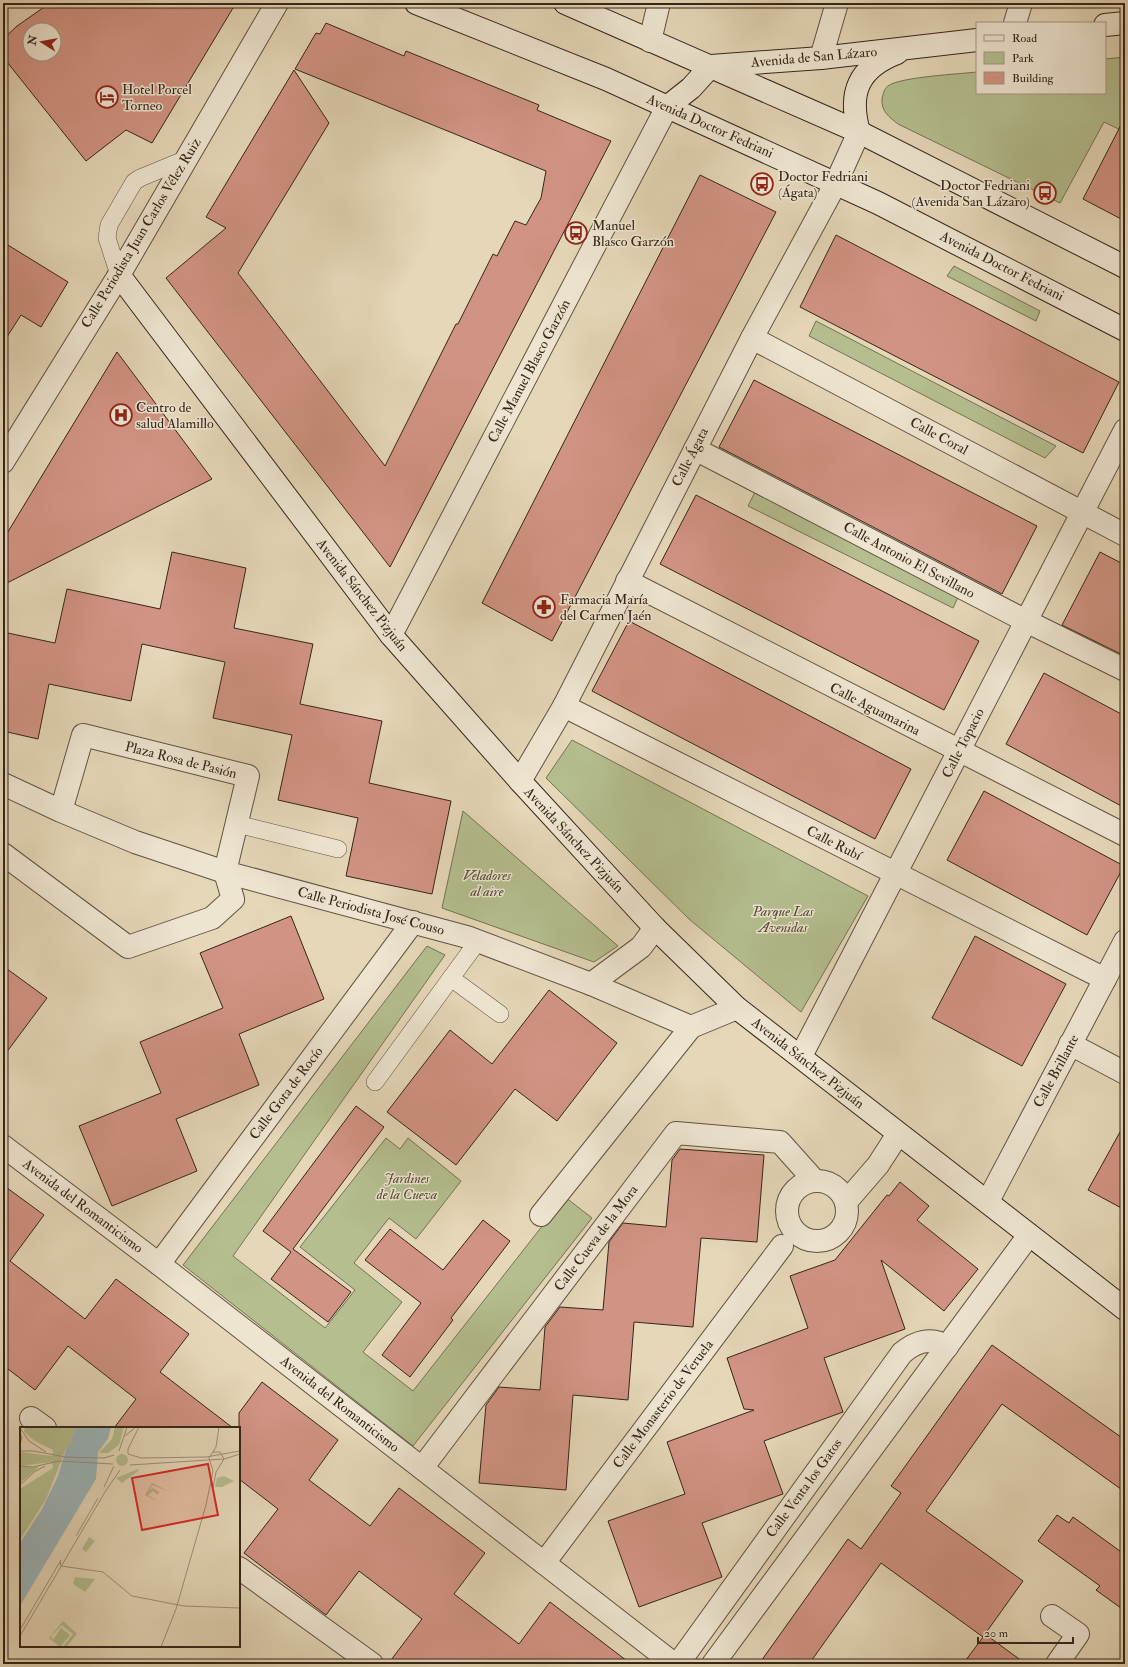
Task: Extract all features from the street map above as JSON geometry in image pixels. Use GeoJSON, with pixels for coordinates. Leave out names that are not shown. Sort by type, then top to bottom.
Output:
{"type":"FeatureCollection","features":[{"type":"Feature","properties":{"kind":"street","name":"Calle Periodista Juan Carlos Vélez Ruiz"},"geometry":{"type":"LineString","coordinates":[[3,462],[119,274],[277,3]]}},
{"type":"Feature","properties":{"kind":"street","name":"Avenida Doctor Fedriani"},"geometry":{"type":"LineString","coordinates":[[416,3],[606,79],[836,183],[878,203],[1125,330]]}},
{"type":"Feature","properties":{"kind":"street"},"geometry":{"type":"LineString","coordinates":[[565,3],[859,132],[1125,267]]}},
{"type":"Feature","properties":{"kind":"street"},"geometry":{"type":"LineString","coordinates":[[650,41],[659,3]]}},
{"type":"Feature","properties":{"kind":"street"},"geometry":{"type":"LineString","coordinates":[[821,58],[837,3]]}},
{"type":"Feature","properties":{"kind":"street"},"geometry":{"type":"LineString","coordinates":[[1014,22],[1021,3]]}},
{"type":"Feature","properties":{"kind":"street"},"geometry":{"type":"LineString","coordinates":[[1106,25],[1125,23]]}},
{"type":"Feature","properties":{"kind":"street","name":"Avenida de San Lázaro"},"geometry":{"type":"LineString","coordinates":[[711,66],[821,58],[976,40]]}},
{"type":"Feature","properties":{"kind":"street"},"geometry":{"type":"LineString","coordinates":[[859,132],[853,101],[860,82],[867,71],[884,58],[911,47]]}},
{"type":"Feature","properties":{"kind":"street"},"geometry":{"type":"LineString","coordinates":[[667,107],[691,88],[711,66]]}},
{"type":"Feature","properties":{"kind":"street","name":"Calle Manuel Blasco Garzón"},"geometry":{"type":"LineString","coordinates":[[391,635],[667,107]]}},
{"type":"Feature","properties":{"kind":"street","name":"Calle Ágata"},"geometry":{"type":"LineString","coordinates":[[520,781],[564,706],[752,338],[836,183],[859,132]]}},
{"type":"Feature","properties":{"kind":"street","name":"Avenida Sánchez Pizjuán"},"geometry":{"type":"LineString","coordinates":[[119,274],[391,635],[520,781],[655,928],[737,1008],[801,1056],[898,1134],[988,1201],[1029,1235],[1125,1309]]}},
{"type":"Feature","properties":{"kind":"street","name":"Calle Coral"},"geometry":{"type":"LineString","coordinates":[[752,338],[1125,535]]}},
{"type":"Feature","properties":{"kind":"street","name":"Calle Topacio"},"geometry":{"type":"LineString","coordinates":[[801,1056],[1125,430]]}},
{"type":"Feature","properties":{"kind":"street","name":"Calle Antonio El Sevillano"},"geometry":{"type":"LineString","coordinates":[[695,448],[1026,621],[1125,670]]}},
{"type":"Feature","properties":{"kind":"street","name":"Calle Aguamarina"},"geometry":{"type":"LineString","coordinates":[[627,581],[959,752],[1125,835]]}},
{"type":"Feature","properties":{"kind":"street","name":"Calle Rubí"},"geometry":{"type":"LineString","coordinates":[[564,706],[1105,979]]}},
{"type":"Feature","properties":{"kind":"street","name":"Plaza Rosa de Pasión"},"geometry":{"type":"LineString","coordinates":[[3,854],[128,947],[212,918],[233,900],[225,872],[248,776],[84,735],[61,811]]}},
{"type":"Feature","properties":{"kind":"street","name":"Calle Periodista José Couso"},"geometry":{"type":"LineString","coordinates":[[3,784],[61,811],[135,842],[225,872],[413,922],[478,941],[591,984],[691,1027]]}},
{"type":"Feature","properties":{"kind":"street","name":"Calle Gota de Rocío"},"geometry":{"type":"LineString","coordinates":[[159,1264],[413,922]]}},
{"type":"Feature","properties":{"kind":"street"},"geometry":{"type":"LineString","coordinates":[[591,984],[641,947],[655,928]]}},
{"type":"Feature","properties":{"kind":"street","name":"Calle Brillante"},"geometry":{"type":"LineString","coordinates":[[988,1201],[1125,941]]}},
{"type":"Feature","properties":{"kind":"street"},"geometry":{"type":"LineString","coordinates":[[541,1215],[691,1027],[737,1008]]}},
{"type":"Feature","properties":{"kind":"street"},"geometry":{"type":"LineString","coordinates":[[1070,1044],[1125,1073]]}},
{"type":"Feature","properties":{"kind":"street","name":"Calle Cueva de la Mora"},"geometry":{"type":"LineString","coordinates":[[422,1468],[676,1133],[780,1142],[814,1180]]}},
{"type":"Feature","properties":{"kind":"street"},"geometry":{"type":"LineString","coordinates":[[846,1202],[878,1165],[898,1134]]}},
{"type":"Feature","properties":{"kind":"street","name":"Avenida del Romanticismo"},"geometry":{"type":"LineString","coordinates":[[3,1146],[159,1264],[544,1562],[667,1662]]}},
{"type":"Feature","properties":{"kind":"street"},"geometry":{"type":"LineString","coordinates":[[814,1180],[824,1181],[834,1186],[841,1193],[846,1202],[847,1212],[845,1222],[839,1231],[831,1238],[816,1241],[801,1237],[793,1230],[788,1222],[786,1213],[787,1204],[797,1188],[814,1180]]}},
{"type":"Feature","properties":{"kind":"street"},"geometry":{"type":"LineString","coordinates":[[713,1664],[1029,1235]]}},
{"type":"Feature","properties":{"kind":"street","name":"Calle Monasterio de Veruela"},"geometry":{"type":"LineString","coordinates":[[544,1562],[782,1246]]}},
{"type":"Feature","properties":{"kind":"street","name":"Calle Venta los Gatos"},"geometry":{"type":"LineString","coordinates":[[667,1662],[902,1353],[911,1346],[923,1342],[939,1342],[947,1347]]}},
{"type":"Feature","properties":{"kind":"street"},"geometry":{"type":"LineString","coordinates":[[240,1569],[372,1664]]}},
{"type":"Feature","properties":{"kind":"street"},"geometry":{"type":"LineString","coordinates":[[1052,1616],[1078,1634],[1058,1664]]}},
{"type":"Feature","properties":{"kind":"lane"},"geometry":{"type":"LineString","coordinates":[[119,274],[107,238],[109,225],[134,182],[140,178],[186,159]]}},
{"type":"Feature","properties":{"kind":"lane"},"geometry":{"type":"LineString","coordinates":[[237,824],[338,849]]}},
{"type":"Feature","properties":{"kind":"lane"},"geometry":{"type":"LineString","coordinates":[[375,1082],[478,941]]}},
{"type":"Feature","properties":{"kind":"lane"},"geometry":{"type":"LineString","coordinates":[[451,978],[500,1014]]}},
{"type":"Feature","properties":{"kind":"green space"},"geometry":{"type":"Polygon","coordinates":[[[1125,57],[1125,132],[1104,122],[1060,203],[898,124],[886,113],[882,103],[884,92],[888,86],[894,83],[917,78],[976,72],[976,94],[1106,94],[1106,59],[1125,57]]]}},
{"type":"Feature","properties":{"kind":"green space"},"geometry":{"type":"Polygon","coordinates":[[[954,266],[1040,311],[1036,321],[947,276],[954,266]]]}},
{"type":"Feature","properties":{"kind":"green space"},"geometry":{"type":"Polygon","coordinates":[[[816,321],[1056,446],[1045,458],[809,336],[816,321]]]}},
{"type":"Feature","properties":{"kind":"green space"},"geometry":{"type":"Polygon","coordinates":[[[756,490],[961,591],[953,608],[748,506],[756,490]]]}},
{"type":"Feature","properties":{"kind":"green space","name":"Parque Las Avenidas"},"geometry":{"type":"Polygon","coordinates":[[[572,740],[868,896],[801,1012],[689,919],[546,778],[572,740]]]}},
{"type":"Feature","properties":{"kind":"green space","name":"Veladores al aire"},"geometry":{"type":"Polygon","coordinates":[[[463,811],[618,946],[594,962],[442,908],[463,811]]]}},
{"type":"Feature","properties":{"kind":"green space","name":"Jardines de la Cueva"},"geometry":{"type":"Polygon","coordinates":[[[427,946],[445,955],[233,1256],[325,1328],[355,1290],[300,1247],[386,1138],[400,1149],[408,1138],[461,1181],[416,1239],[389,1218],[354,1263],[402,1302],[363,1352],[413,1391],[565,1197],[592,1218],[413,1446],[183,1265],[427,946]]]}},
{"type":"Feature","properties":{"kind":"building","name":"Hotel Porcel Torneo"},"geometry":{"type":"Polygon","coordinates":[[[50,3],[236,3],[152,143],[126,130],[86,161],[3,57],[3,39],[22,23],[22,62],[62,62],[62,22],[23,22],[50,3]]]}},
{"type":"Feature","properties":{"kind":"building"},"geometry":{"type":"Polygon","coordinates":[[[326,23],[404,56],[406,51],[539,105],[537,110],[611,141],[390,567],[166,278],[226,228],[206,217],[294,70],[329,123],[238,273],[385,466],[493,254],[497,256],[515,221],[526,225],[541,198],[546,171],[295,69],[316,33],[320,34],[326,23]]]}},
{"type":"Feature","properties":{"kind":"building"},"geometry":{"type":"Polygon","coordinates":[[[1125,117],[1125,221],[1083,199],[1125,117]]]}},
{"type":"Feature","properties":{"kind":"building"},"geometry":{"type":"Polygon","coordinates":[[[700,175],[776,212],[552,641],[482,603],[700,175]]]}},
{"type":"Feature","properties":{"kind":"building"},"geometry":{"type":"Polygon","coordinates":[[[836,235],[1119,382],[1083,453],[800,307],[836,235]]]}},
{"type":"Feature","properties":{"kind":"building"},"geometry":{"type":"Polygon","coordinates":[[[3,242],[68,282],[41,327],[21,315],[3,343],[3,242]]]}},
{"type":"Feature","properties":{"kind":"building","name":"Centro de salud Alamillo"},"geometry":{"type":"Polygon","coordinates":[[[117,352],[212,479],[3,585],[3,540],[117,352]]]}},
{"type":"Feature","properties":{"kind":"building"},"geometry":{"type":"Polygon","coordinates":[[[754,380],[1037,526],[1002,594],[719,447],[754,380]]]}},
{"type":"Feature","properties":{"kind":"building"},"geometry":{"type":"Polygon","coordinates":[[[696,495],[979,641],[944,710],[660,564],[696,495]]]}},
{"type":"Feature","properties":{"kind":"building"},"geometry":{"type":"Polygon","coordinates":[[[172,552],[246,568],[234,628],[313,644],[300,704],[382,721],[369,783],[451,801],[432,894],[346,876],[358,818],[278,800],[292,735],[213,718],[225,662],[142,644],[131,701],[49,684],[38,739],[3,731],[3,632],[55,643],[67,589],[160,609],[172,552]]]}},
{"type":"Feature","properties":{"kind":"building"},"geometry":{"type":"Polygon","coordinates":[[[1100,552],[1125,565],[1125,656],[1062,625],[1100,552]]]}},
{"type":"Feature","properties":{"kind":"building"},"geometry":{"type":"Polygon","coordinates":[[[629,621],[911,769],[875,839],[592,691],[629,621]]]}},
{"type":"Feature","properties":{"kind":"building"},"geometry":{"type":"Polygon","coordinates":[[[1044,673],[1125,716],[1125,808],[1006,744],[1044,673]]]}},
{"type":"Feature","properties":{"kind":"building"},"geometry":{"type":"Polygon","coordinates":[[[984,791],[1124,866],[1087,935],[947,860],[984,791]]]}},
{"type":"Feature","properties":{"kind":"building"},"geometry":{"type":"Polygon","coordinates":[[[291,916],[324,999],[239,1034],[259,1085],[176,1119],[197,1171],[112,1206],[79,1126],[161,1093],[140,1042],[223,1008],[200,953],[291,916]]]}},
{"type":"Feature","properties":{"kind":"building"},"geometry":{"type":"Polygon","coordinates":[[[975,936],[1066,984],[1022,1066],[932,1018],[975,936]]]}},
{"type":"Feature","properties":{"kind":"building"},"geometry":{"type":"Polygon","coordinates":[[[3,966],[47,998],[3,1057],[3,966]]]}},
{"type":"Feature","properties":{"kind":"building"},"geometry":{"type":"Polygon","coordinates":[[[549,990],[617,1043],[557,1121],[515,1089],[456,1165],[387,1112],[450,1030],[492,1064],[549,990]]]}},
{"type":"Feature","properties":{"kind":"building"},"geometry":{"type":"Polygon","coordinates":[[[356,1106],[384,1127],[293,1249],[351,1292],[328,1322],[271,1279],[291,1252],[263,1231],[356,1106]]]}},
{"type":"Feature","properties":{"kind":"building"},"geometry":{"type":"Polygon","coordinates":[[[1125,1123],[1125,1210],[1088,1190],[1125,1123]]]}},
{"type":"Feature","properties":{"kind":"building"},"geometry":{"type":"Polygon","coordinates":[[[680,1149],[764,1155],[757,1242],[701,1238],[693,1327],[634,1322],[628,1400],[573,1395],[566,1490],[479,1483],[486,1405],[499,1387],[540,1390],[545,1327],[560,1307],[603,1310],[609,1242],[623,1223],[666,1227],[672,1160],[680,1149]]]}},
{"type":"Feature","properties":{"kind":"building"},"geometry":{"type":"Polygon","coordinates":[[[900,1182],[929,1206],[917,1220],[978,1269],[944,1311],[881,1260],[905,1329],[824,1358],[843,1412],[764,1441],[783,1494],[702,1523],[722,1577],[639,1607],[608,1521],[685,1494],[667,1442],[754,1410],[744,1409],[727,1358],[808,1328],[790,1276],[835,1260],[887,1195],[889,1196],[900,1182]]]}},
{"type":"Feature","properties":{"kind":"building"},"geometry":{"type":"Polygon","coordinates":[[[3,1185],[44,1215],[10,1261],[85,1319],[116,1279],[189,1334],[160,1372],[232,1427],[115,1427],[136,1399],[68,1346],[35,1390],[3,1365],[3,1185]]]}},
{"type":"Feature","properties":{"kind":"building"},"geometry":{"type":"Polygon","coordinates":[[[483,1220],[510,1241],[451,1318],[453,1320],[410,1377],[382,1355],[421,1303],[365,1260],[390,1229],[443,1270],[483,1220]]]}},
{"type":"Feature","properties":{"kind":"building"},"geometry":{"type":"Polygon","coordinates":[[[992,1345],[1125,1440],[1125,1492],[1002,1404],[926,1511],[1023,1581],[985,1634],[1026,1664],[963,1664],[983,1637],[881,1563],[809,1664],[759,1664],[848,1539],[861,1549],[901,1493],[891,1486],[992,1345]]]}},
{"type":"Feature","properties":{"kind":"building"},"geometry":{"type":"Polygon","coordinates":[[[262,1382],[338,1440],[309,1480],[370,1526],[399,1488],[485,1553],[454,1594],[519,1644],[550,1602],[631,1664],[388,1664],[422,1619],[359,1571],[326,1615],[244,1553],[278,1509],[240,1480],[239,1413],[262,1382]]]}},
{"type":"Feature","properties":{"kind":"building"},"geometry":{"type":"Polygon","coordinates":[[[1057,1515],[1069,1523],[1073,1517],[1124,1554],[1125,1553],[1125,1611],[1096,1590],[1100,1586],[1038,1541],[1057,1515]]]}},
{"type":"Feature","properties":{"kind":"place","name":"Hotel Porcel Torneo"},"geometry":{"type":"Point","coordinates":[107,97]}},
{"type":"Feature","properties":{"kind":"place","name":"Doctor Fedriani (Ágata)"},"geometry":{"type":"Point","coordinates":[762,184]}},
{"type":"Feature","properties":{"kind":"place","name":"Doctor Fedriani (Avenida San Lázaro)"},"geometry":{"type":"Point","coordinates":[1045,193]}},
{"type":"Feature","properties":{"kind":"place","name":"Manuel Blasco Garzón"},"geometry":{"type":"Point","coordinates":[576,233]}},
{"type":"Feature","properties":{"kind":"place","name":"Centro de salud Alamillo"},"geometry":{"type":"Point","coordinates":[121,415]}},
{"type":"Feature","properties":{"kind":"place","name":"Farmacia María del Carmen Jaén"},"geometry":{"type":"Point","coordinates":[544,607]}}]}
